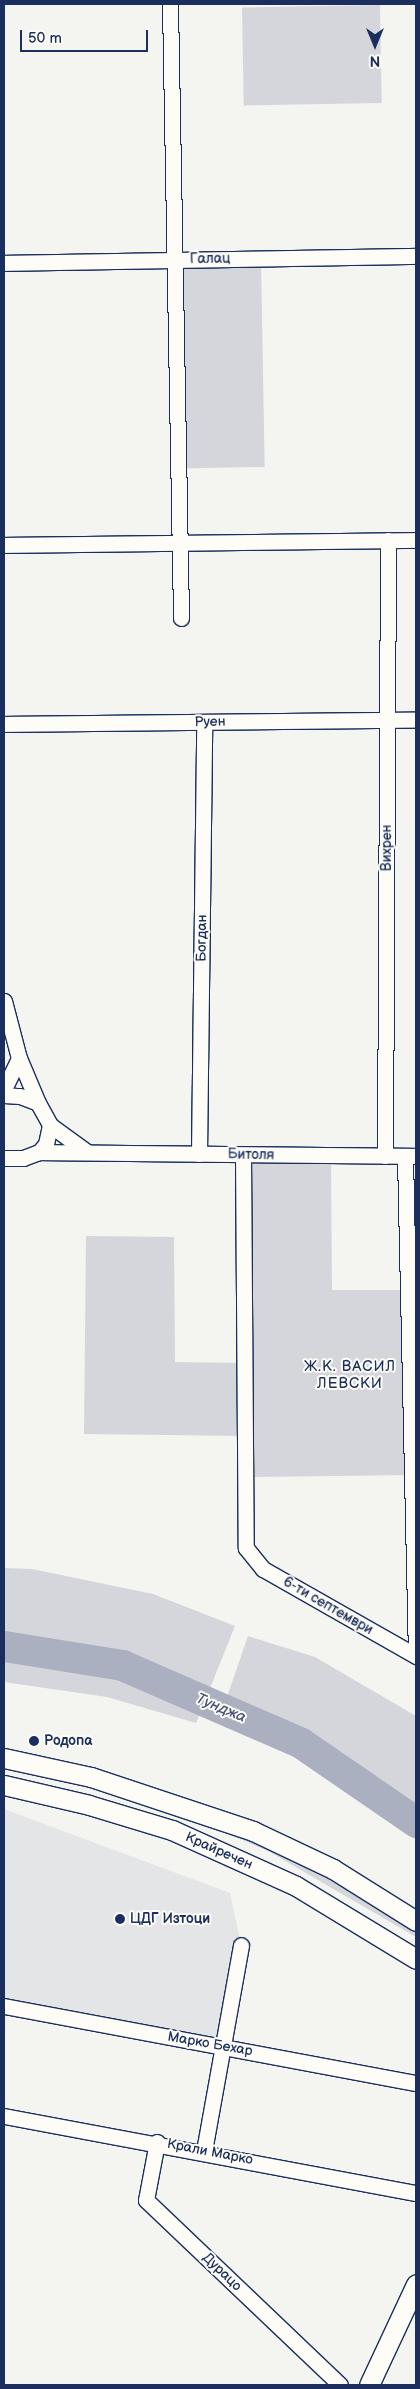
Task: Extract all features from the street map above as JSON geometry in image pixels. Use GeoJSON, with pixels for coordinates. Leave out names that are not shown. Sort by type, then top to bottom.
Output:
{"type":"FeatureCollection","features":[{"type":"Feature","properties":{"kind":"street"},"geometry":{"type":"LineString","coordinates":[[170,4],[181,618]]}},
{"type":"Feature","properties":{"kind":"street","name":"Галац"},"geometry":{"type":"LineString","coordinates":[[4,263],[416,256]]}},
{"type":"Feature","properties":{"kind":"street","name":"Вихрен"},"geometry":{"type":"LineString","coordinates":[[385,1156],[388,540]]}},
{"type":"Feature","properties":{"kind":"street"},"geometry":{"type":"LineString","coordinates":[[4,545],[416,540]]}},
{"type":"Feature","properties":{"kind":"street","name":"Руен"},"geometry":{"type":"LineString","coordinates":[[4,724],[416,720]]}},
{"type":"Feature","properties":{"kind":"street","name":"Богдан"},"geometry":{"type":"LineString","coordinates":[[199,1154],[204,722]]}},
{"type":"Feature","properties":{"kind":"street"},"geometry":{"type":"LineString","coordinates":[[4,1001],[19,1058],[38,1103],[50,1125],[87,1152]]}},
{"type":"Feature","properties":{"kind":"street"},"geometry":{"type":"LineString","coordinates":[[4,1089],[19,1058]]}},
{"type":"Feature","properties":{"kind":"street"},"geometry":{"type":"LineString","coordinates":[[4,1095],[20,1096],[38,1103]]}},
{"type":"Feature","properties":{"kind":"street"},"geometry":{"type":"LineString","coordinates":[[39,1152],[46,1144],[50,1125]]}},
{"type":"Feature","properties":{"kind":"street","name":"Битоля"},"geometry":{"type":"LineString","coordinates":[[4,1158],[23,1158],[39,1152],[411,1156]]}},
{"type":"Feature","properties":{"kind":"street","name":"6-ти септември"},"geometry":{"type":"LineString","coordinates":[[243,1155],[246,1548],[263,1569],[416,1656]]}},
{"type":"Feature","properties":{"kind":"street"},"geometry":{"type":"LineString","coordinates":[[411,1156],[416,1656]]}},
{"type":"Feature","properties":{"kind":"street","name":"Крайречен"},"geometry":{"type":"LineString","coordinates":[[4,1758],[91,1777],[253,1831],[333,1869],[416,1921]]}},
{"type":"Feature","properties":{"kind":"street","name":"Крайречен"},"geometry":{"type":"LineString","coordinates":[[4,1785],[89,1805],[172,1830],[296,1886],[416,1959]]}},
{"type":"Feature","properties":{"kind":"street"},"geometry":{"type":"LineString","coordinates":[[204,2151],[241,1945]]}},
{"type":"Feature","properties":{"kind":"street","name":"Марко Бехар"},"geometry":{"type":"LineString","coordinates":[[4,2006],[416,2083]]}},
{"type":"Feature","properties":{"kind":"street","name":"Крали Марко"},"geometry":{"type":"LineString","coordinates":[[4,2116],[157,2142],[416,2193]]}},
{"type":"Feature","properties":{"kind":"street","name":"Дурацо"},"geometry":{"type":"LineString","coordinates":[[157,2142],[146,2200],[340,2385]]}},
{"type":"Feature","properties":{"kind":"street"},"geometry":{"type":"LineString","coordinates":[[369,2385],[416,2284]]}},
{"type":"Feature","properties":{"kind":"shaded area"},"geometry":{"type":"Polygon","coordinates":[[[380,5],[382,103],[244,105],[242,7],[380,5]]]}},
{"type":"Feature","properties":{"kind":"shaded area"},"geometry":{"type":"Polygon","coordinates":[[[261,258],[265,467],[179,468],[175,260],[261,258]]]}},
{"type":"Feature","properties":{"kind":"shaded area"},"geometry":{"type":"Polygon","coordinates":[[[243,1155],[331,1156],[332,1290],[408,1290],[412,1475],[246,1477],[245,1436],[84,1434],[86,1236],[174,1237],[175,1362],[244,1363],[243,1155]]]}},
{"type":"Feature","properties":{"kind":"shaded area"},"geometry":{"type":"Polygon","coordinates":[[[4,1568],[32,1569],[153,1594],[235,1626],[196,1723],[107,1697],[4,1682],[4,1568]]]}},
{"type":"Feature","properties":{"kind":"shaded area"},"geometry":{"type":"Polygon","coordinates":[[[248,1636],[315,1657],[416,1716],[416,1839],[390,1818],[299,1757],[219,1720],[248,1636]]]}},
{"type":"Feature","properties":{"kind":"shaded area","name":"ЦДГ Изтоци"},"geometry":{"type":"Polygon","coordinates":[[[4,1809],[230,1893],[241,1945],[222,2046],[4,2006],[4,1809]]]}},
{"type":"Feature","properties":{"kind":"shaded area"},"geometry":{"type":"Polygon","coordinates":[[[191,1818],[270,1846],[416,1929],[416,1937],[268,1851],[191,1818]]]}},
{"type":"Feature","properties":{"kind":"waterway","name":"Тунджа"},"geometry":{"type":"LineString","coordinates":[[4,1646],[122,1665],[301,1743],[416,1822]]}},
{"type":"Feature","properties":{"kind":"place","name":"Родопа"},"geometry":{"type":"Point","coordinates":[34,1741]}},
{"type":"Feature","properties":{"kind":"place","name":"ЦДГ Изтоци"},"geometry":{"type":"Point","coordinates":[120,1919]}},
{"type":"Feature","properties":{"kind":"district","name":"Ж.К. ВАСИЛ ЛЕВСКИ"},"geometry":{"type":"Point","coordinates":[350,1374]}}]}
